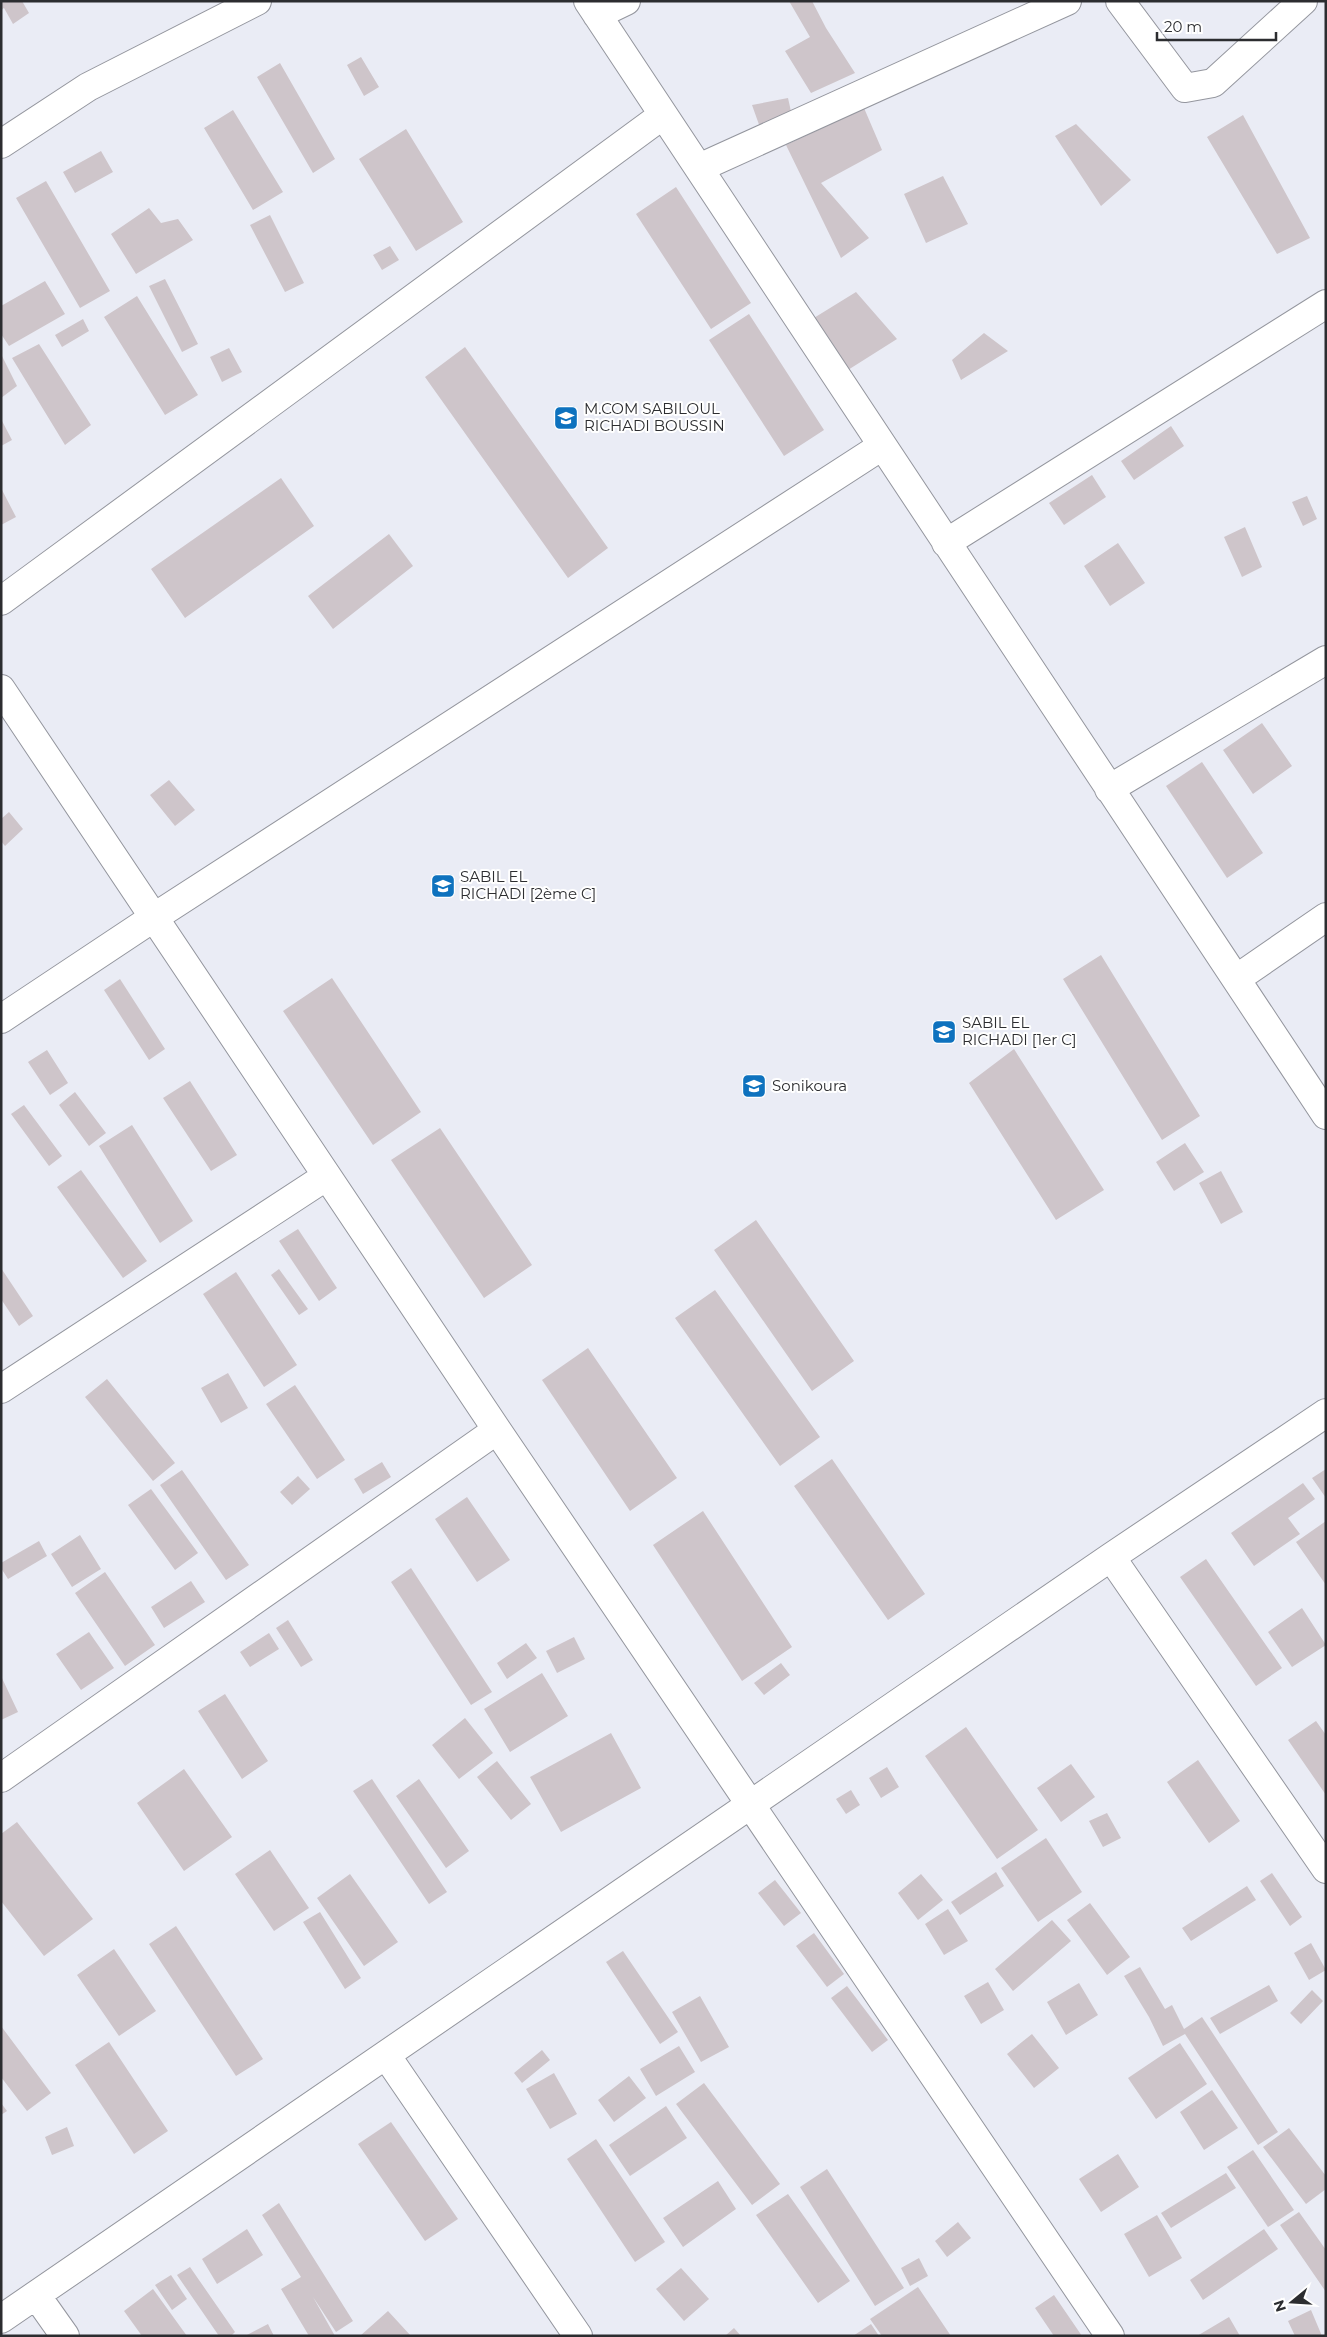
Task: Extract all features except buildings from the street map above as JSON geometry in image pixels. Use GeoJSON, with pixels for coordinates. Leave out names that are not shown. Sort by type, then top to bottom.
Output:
{"type":"FeatureCollection","features":[{"type":"Feature","properties":{"kind":"street"},"geometry":{"type":"LineString","coordinates":[[1,144],[88,87],[257,1]]}},
{"type":"Feature","properties":{"kind":"street"},"geometry":{"type":"LineString","coordinates":[[626,1],[592,8],[1326,1115]]}},
{"type":"Feature","properties":{"kind":"street"},"geometry":{"type":"LineString","coordinates":[[698,168],[1067,1]]}},
{"type":"Feature","properties":{"kind":"street"},"geometry":{"type":"LineString","coordinates":[[1120,1],[1184,88],[1213,83],[1303,1]]}},
{"type":"Feature","properties":{"kind":"street"},"geometry":{"type":"LineString","coordinates":[[1,601],[663,115]]}},
{"type":"Feature","properties":{"kind":"street"},"geometry":{"type":"LineString","coordinates":[[946,543],[1326,304]]}},
{"type":"Feature","properties":{"kind":"street"},"geometry":{"type":"LineString","coordinates":[[1,1019],[152,918],[882,446]]}},
{"type":"Feature","properties":{"kind":"street"},"geometry":{"type":"LineString","coordinates":[[1109,788],[1326,660]]}},
{"type":"Feature","properties":{"kind":"street"},"geometry":{"type":"LineString","coordinates":[[1,689],[152,918],[750,1806],[1110,2336]]}},
{"type":"Feature","properties":{"kind":"street"},"geometry":{"type":"LineString","coordinates":[[1236,980],[1326,917]]}},
{"type":"Feature","properties":{"kind":"street"},"geometry":{"type":"LineString","coordinates":[[1,1389],[327,1176]]}},
{"type":"Feature","properties":{"kind":"street"},"geometry":{"type":"LineString","coordinates":[[1,2319],[1111,1557],[1326,1413]]}},
{"type":"Feature","properties":{"kind":"street"},"geometry":{"type":"LineString","coordinates":[[1,1778],[497,1430]]}},
{"type":"Feature","properties":{"kind":"street"},"geometry":{"type":"LineString","coordinates":[[1111,1557],[1326,1869]]}},
{"type":"Feature","properties":{"kind":"street"},"geometry":{"type":"LineString","coordinates":[[386,2055],[578,2336]]}},
{"type":"Feature","properties":{"kind":"street"},"geometry":{"type":"LineString","coordinates":[[36,2294],[65,2336]]}},
{"type":"Feature","properties":{"kind":"place","name":"M.COM SABILOUL RICHADI BOUSSIN"},"geometry":{"type":"Point","coordinates":[566,418]}},
{"type":"Feature","properties":{"kind":"place","name":"SABIL EL RICHADI [2ème C]"},"geometry":{"type":"Point","coordinates":[443,886]}},
{"type":"Feature","properties":{"kind":"place","name":"SABIL EL RICHADI [1er C]"},"geometry":{"type":"Point","coordinates":[944,1032]}},
{"type":"Feature","properties":{"kind":"place","name":"Sonikoura"},"geometry":{"type":"Point","coordinates":[754,1086]}}]}
